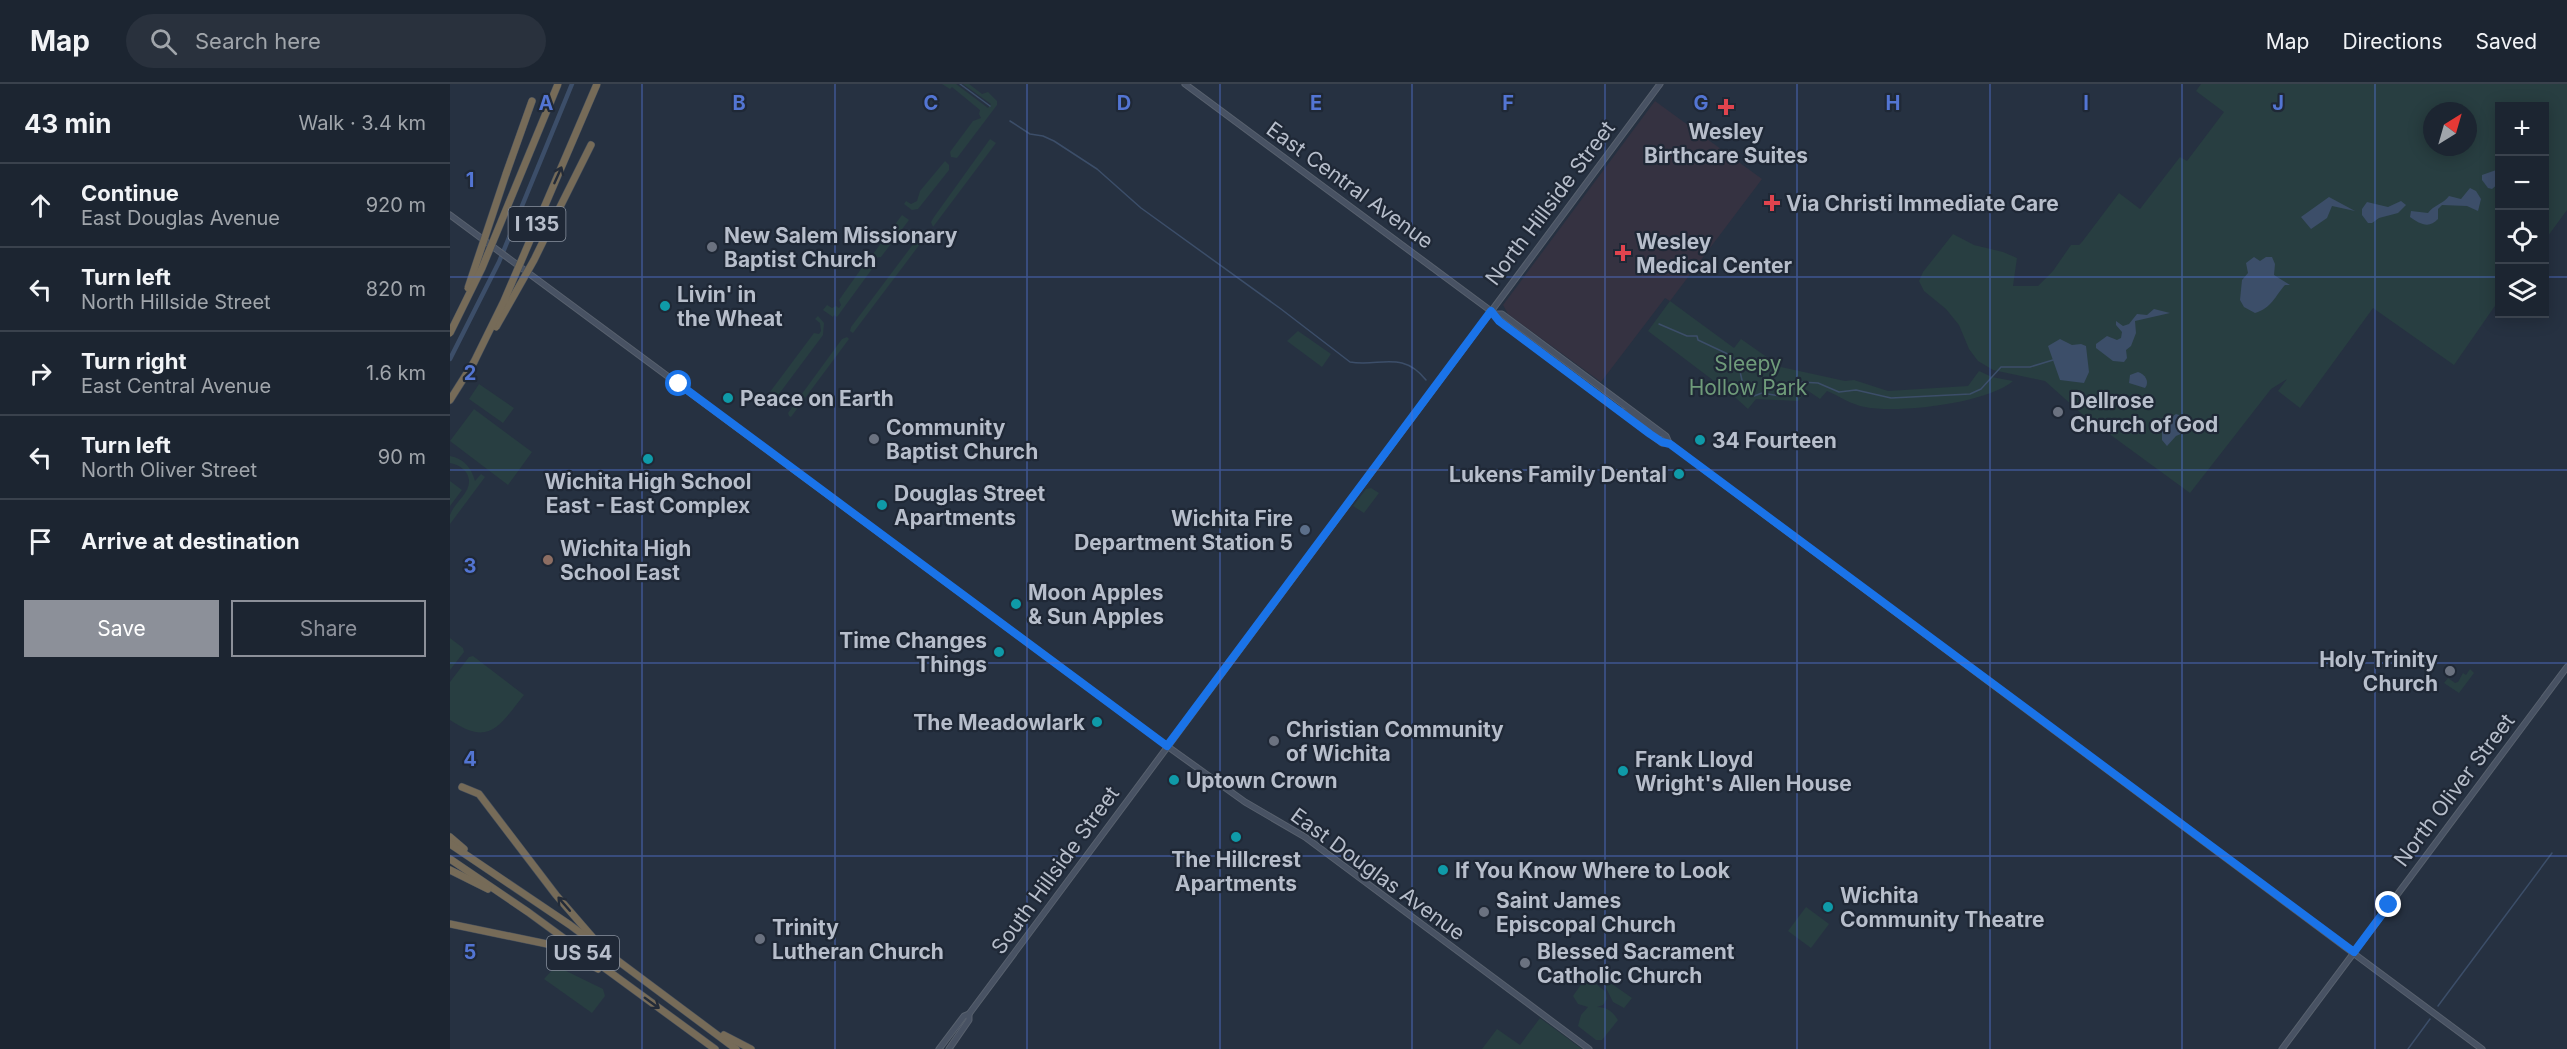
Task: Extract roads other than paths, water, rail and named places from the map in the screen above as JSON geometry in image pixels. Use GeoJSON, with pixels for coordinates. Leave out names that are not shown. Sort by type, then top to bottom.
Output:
{"type":"FeatureCollection","features":[{"type":"Feature","properties":{"kind":"highway","name":"I 135"},"geometry":{"type":"LineString","coordinates":[[452,331],[482,268],[558,84]]}},
{"type":"Feature","properties":{"kind":"highway","name":"I 135"},"geometry":{"type":"LineString","coordinates":[[450,400],[474,362],[504,301],[597,84]]}},
{"type":"Feature","properties":{"kind":"highway"},"geometry":{"type":"LineString","coordinates":[[452,331],[531,101]]}},
{"type":"Feature","properties":{"kind":"highway"},"geometry":{"type":"LineString","coordinates":[[474,362],[514,298],[591,145]]}},
{"type":"Feature","properties":{"kind":"highway"},"geometry":{"type":"LineString","coordinates":[[477,783],[479,794],[556,895],[591,936],[619,962]]}},
{"type":"Feature","properties":{"kind":"highway"},"geometry":{"type":"LineString","coordinates":[[462,787],[479,794]]}},
{"type":"Feature","properties":{"kind":"highway"},"geometry":{"type":"LineString","coordinates":[[450,837],[488,870]]}},
{"type":"Feature","properties":{"kind":"highway","name":"US 54"},"geometry":{"type":"LineString","coordinates":[[450,844],[619,962],[736,1049]]}},
{"type":"Feature","properties":{"kind":"highway","name":"US 54"},"geometry":{"type":"LineString","coordinates":[[450,859],[528,912],[715,1049]]}},
{"type":"Feature","properties":{"kind":"highway"},"geometry":{"type":"LineString","coordinates":[[450,870],[528,912]]}},
{"type":"Feature","properties":{"kind":"highway"},"geometry":{"type":"LineString","coordinates":[[450,924],[552,945],[625,983]]}},
{"type":"Feature","properties":{"kind":"highway"},"geometry":{"type":"LineString","coordinates":[[694,1017],[751,1049]]}},
{"type":"Feature","properties":{"kind":"main road","name":"East Central Avenue"},"geometry":{"type":"LineString","coordinates":[[1185,84],[1493,312],[1499,321],[1617,410],[1662,442],[1669,443]]}},
{"type":"Feature","properties":{"kind":"main road","name":"North Hillside Street"},"geometry":{"type":"LineString","coordinates":[[1167,746],[1493,312],[1660,84]]}},
{"type":"Feature","properties":{"kind":"main road","name":"East Douglas Avenue"},"geometry":{"type":"LineString","coordinates":[[450,215],[1167,746],[1245,802],[1305,837],[1589,1049]]}},
{"type":"Feature","properties":{"kind":"main road","name":"East Central Avenue"},"geometry":{"type":"LineString","coordinates":[[1493,312],[1502,314],[1664,435],[1669,443],[2482,1049]]}},
{"type":"Feature","properties":{"kind":"main road"},"geometry":{"type":"LineString","coordinates":[[1617,410],[1629,413],[1658,434],[1664,435]]}},
{"type":"Feature","properties":{"kind":"main road","name":"North Oliver Street"},"geometry":{"type":"LineString","coordinates":[[2282,1049],[2567,668]]}},
{"type":"Feature","properties":{"kind":"main road","name":"South Hillside Street"},"geometry":{"type":"LineString","coordinates":[[939,1049],[964,1016],[969,1014],[1167,746]]}},
{"type":"Feature","properties":{"kind":"main road","name":"South Hillside Street"},"geometry":{"type":"LineString","coordinates":[[949,1049],[969,1020],[969,1014]]}},
{"type":"Feature","properties":{"kind":"water"},"geometry":{"type":"Polygon","coordinates":[[[2495,170],[2495,186],[2492,189],[2488,188],[2482,180],[2482,175],[2495,170]]]}},
{"type":"Feature","properties":{"kind":"water"},"geometry":{"type":"Polygon","coordinates":[[[2470,188],[2476,191],[2481,199],[2478,211],[2467,206],[2442,205],[2438,209],[2438,219],[2428,225],[2410,217],[2411,211],[2428,213],[2449,196],[2461,199],[2470,188]]]}},
{"type":"Feature","properties":{"kind":"water"},"geometry":{"type":"Polygon","coordinates":[[[2329,197],[2355,211],[2332,206],[2327,218],[2311,229],[2301,217],[2329,197]]]}},
{"type":"Feature","properties":{"kind":"water"},"geometry":{"type":"Polygon","coordinates":[[[2401,201],[2406,205],[2398,213],[2379,218],[2372,223],[2368,223],[2362,215],[2362,209],[2367,202],[2388,207],[2401,201]]]}},
{"type":"Feature","properties":{"kind":"water"},"geometry":{"type":"Polygon","coordinates":[[[2254,257],[2260,261],[2266,257],[2272,257],[2275,264],[2274,275],[2290,285],[2285,285],[2269,305],[2255,313],[2244,307],[2240,300],[2242,280],[2248,273],[2246,263],[2254,257]]]}},
{"type":"Feature","properties":{"kind":"water"},"geometry":{"type":"Polygon","coordinates":[[[2154,309],[2170,313],[2135,321],[2136,333],[2131,346],[2126,350],[2127,358],[2124,362],[2113,361],[2096,348],[2096,344],[2107,336],[2117,340],[2121,338],[2122,332],[2116,325],[2116,321],[2123,326],[2129,324],[2137,314],[2147,315],[2154,309]]]}},
{"type":"Feature","properties":{"kind":"water"},"geometry":{"type":"Polygon","coordinates":[[[2060,339],[2072,345],[2086,346],[2089,372],[2084,383],[2060,380],[2048,346],[2060,339]]]}},
{"type":"Feature","properties":{"kind":"water"},"geometry":{"type":"Polygon","coordinates":[[[2138,372],[2146,378],[2145,388],[2129,383],[2130,375],[2138,372]]]}},
{"type":"Feature","properties":{"kind":"water"},"geometry":{"type":"Polygon","coordinates":[[[2176,414],[2182,416],[2187,424],[2183,433],[2176,436],[2167,446],[2162,440],[2162,424],[2176,414]]]}},
{"type":"Feature","properties":{"kind":"waterway"},"geometry":{"type":"LineString","coordinates":[[450,359],[499,262],[572,84]]}},
{"type":"Feature","properties":{"kind":"waterway"},"geometry":{"type":"LineString","coordinates":[[960,84],[990,106]]}},
{"type":"Feature","properties":{"kind":"waterway"},"geometry":{"type":"LineString","coordinates":[[1010,121],[1030,134],[1054,141],[1097,169],[1141,208],[1350,362],[1399,362],[1408,365],[1426,380]]}},
{"type":"Feature","properties":{"kind":"waterway"},"geometry":{"type":"LineString","coordinates":[[1659,324],[1687,336],[1697,336],[1698,340],[1732,356],[1739,367],[1744,389],[1754,396],[1762,393],[1780,396],[1784,387],[1800,382],[1818,383],[1839,392],[1856,390],[1891,398],[1970,394],[1981,389],[2001,367],[2030,367],[2053,360]]}},
{"type":"Feature","properties":{"kind":"waterway"},"geometry":{"type":"LineString","coordinates":[[2438,1006],[2552,853]]}},
{"type":"Feature","properties":{"kind":"waterway"},"geometry":{"type":"LineString","coordinates":[[2408,1049],[2430,1019]]}},
{"type":"Feature","properties":{"kind":"place","name":"Wesley Birthcare Suites"},"geometry":{"type":"Point","coordinates":[1726,107]}},
{"type":"Feature","properties":{"kind":"place","name":"Via Christi Immediate Care"},"geometry":{"type":"Point","coordinates":[1772,203]}},
{"type":"Feature","properties":{"kind":"place","name":"New Salem Missionary Baptist Church"},"geometry":{"type":"Point","coordinates":[712,247]}},
{"type":"Feature","properties":{"kind":"place","name":"Wesley Medical Center"},"geometry":{"type":"Point","coordinates":[1623,253]}},
{"type":"Feature","properties":{"kind":"place","name":"Livin' in the Wheat"},"geometry":{"type":"Point","coordinates":[665,306]}},
{"type":"Feature","properties":{"kind":"place","name":"Peace on Earth"},"geometry":{"type":"Point","coordinates":[728,398]}},
{"type":"Feature","properties":{"kind":"place","name":"Dellrose Church of God"},"geometry":{"type":"Point","coordinates":[2058,412]}},
{"type":"Feature","properties":{"kind":"place","name":"Community Baptist Church"},"geometry":{"type":"Point","coordinates":[874,439]}},
{"type":"Feature","properties":{"kind":"place","name":"34 Fourteen"},"geometry":{"type":"Point","coordinates":[1700,440]}},
{"type":"Feature","properties":{"kind":"place","name":"Wichita High School East - East Complex"},"geometry":{"type":"Point","coordinates":[648,459]}},
{"type":"Feature","properties":{"kind":"place","name":"Lukens Family Dental"},"geometry":{"type":"Point","coordinates":[1679,474]}},
{"type":"Feature","properties":{"kind":"place","name":"Douglas Street Apartments"},"geometry":{"type":"Point","coordinates":[882,505]}},
{"type":"Feature","properties":{"kind":"place","name":"Wichita Fire Department Station 5"},"geometry":{"type":"Point","coordinates":[1305,530]}},
{"type":"Feature","properties":{"kind":"place","name":"Wichita High School East"},"geometry":{"type":"Point","coordinates":[548,560]}},
{"type":"Feature","properties":{"kind":"place","name":"Moon Apples & Sun Apples"},"geometry":{"type":"Point","coordinates":[1016,604]}},
{"type":"Feature","properties":{"kind":"place","name":"Time Changes Things"},"geometry":{"type":"Point","coordinates":[999,652]}},
{"type":"Feature","properties":{"kind":"place","name":"Holy Trinity Church"},"geometry":{"type":"Point","coordinates":[2450,671]}},
{"type":"Feature","properties":{"kind":"place","name":"The Meadowlark"},"geometry":{"type":"Point","coordinates":[1097,722]}},
{"type":"Feature","properties":{"kind":"place","name":"Christian Community of Wichita"},"geometry":{"type":"Point","coordinates":[1274,741]}},
{"type":"Feature","properties":{"kind":"place","name":"Frank Lloyd Wright's Allen House"},"geometry":{"type":"Point","coordinates":[1623,771]}},
{"type":"Feature","properties":{"kind":"place","name":"Uptown Crown"},"geometry":{"type":"Point","coordinates":[1174,780]}},
{"type":"Feature","properties":{"kind":"place","name":"The Hillcrest Apartments"},"geometry":{"type":"Point","coordinates":[1236,837]}},
{"type":"Feature","properties":{"kind":"place","name":"If You Know Where to Look"},"geometry":{"type":"Point","coordinates":[1443,870]}},
{"type":"Feature","properties":{"kind":"place","name":"Wichita Community Theatre"},"geometry":{"type":"Point","coordinates":[1828,907]}},
{"type":"Feature","properties":{"kind":"place","name":"Saint James Episcopal Church"},"geometry":{"type":"Point","coordinates":[1484,912]}},
{"type":"Feature","properties":{"kind":"place","name":"Trinity Lutheran Church"},"geometry":{"type":"Point","coordinates":[760,939]}},
{"type":"Feature","properties":{"kind":"place","name":"Blessed Sacrament Catholic Church"},"geometry":{"type":"Point","coordinates":[1525,963]}},
{"type":"Feature","properties":{"kind":"park label","name":"Sleepy Hollow Park"},"geometry":{"type":"Point","coordinates":[1748,375]}}]}
